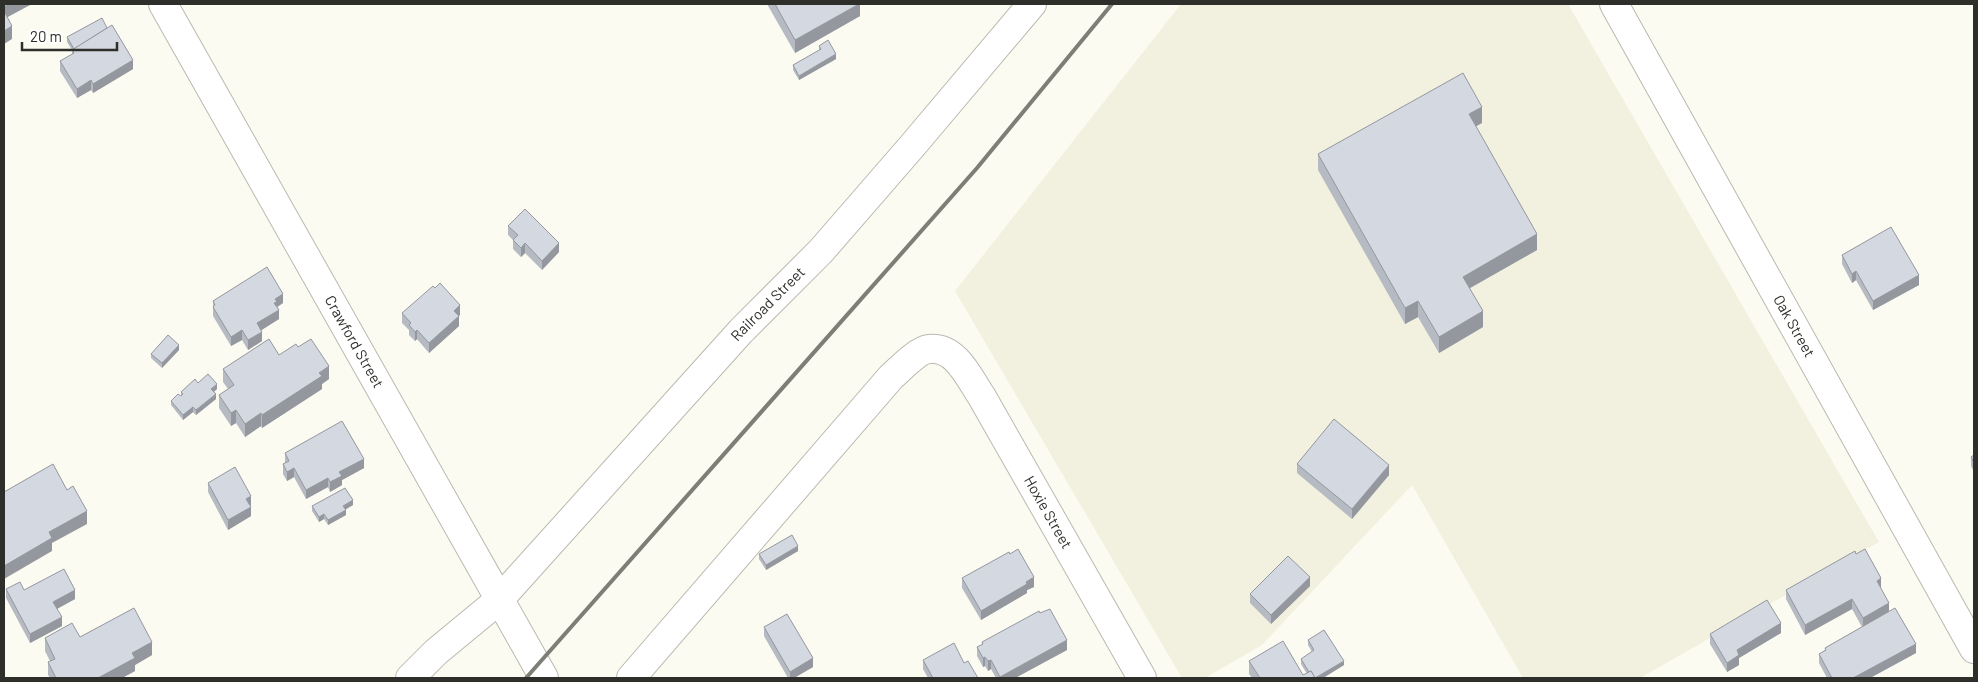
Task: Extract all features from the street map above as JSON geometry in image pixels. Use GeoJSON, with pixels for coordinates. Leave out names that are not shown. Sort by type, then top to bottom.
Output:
{"type":"FeatureCollection","features":[{"type":"Feature","properties":{"kind":"street","name":"Crawford Street"},"geometry":{"type":"LineString","coordinates":[[163,4],[544,678]]}},
{"type":"Feature","properties":{"kind":"street","name":"Railroad Street"},"geometry":{"type":"LineString","coordinates":[[410,678],[436,652],[499,600],[741,331],[821,251],[1032,4]]}},
{"type":"Feature","properties":{"kind":"street","name":"Oak Street"},"geometry":{"type":"LineString","coordinates":[[1614,4],[1974,649]]}},
{"type":"Feature","properties":{"kind":"street","name":"Hoxie Street"},"geometry":{"type":"LineString","coordinates":[[631,678],[891,377],[915,356],[928,349],[946,351],[957,359],[982,397],[1142,678]]}},
{"type":"Feature","properties":{"kind":"shaded area"},"geometry":{"type":"Polygon","coordinates":[[[1181,4],[1568,4],[1879,542],[1640,678],[1523,678],[1412,485],[1262,645],[1205,678],[1182,678],[955,291],[1181,4]]]}},
{"type":"Feature","properties":{"kind":"building"},"geometry":{"type":"Polygon","coordinates":[[[775,4],[859,4],[795,40],[775,4]]]}},
{"type":"Feature","properties":{"kind":"building"},"geometry":{"type":"Polygon","coordinates":[[[4,11],[12,26],[4,31],[4,11]]]}},
{"type":"Feature","properties":{"kind":"building"},"geometry":{"type":"Polygon","coordinates":[[[102,18],[107,28],[74,49],[67,37],[102,18]]]}},
{"type":"Feature","properties":{"kind":"building"},"geometry":{"type":"Polygon","coordinates":[[[112,25],[133,60],[93,84],[91,80],[77,89],[60,61],[74,53],[72,50],[112,25]]]}},
{"type":"Feature","properties":{"kind":"building"},"geometry":{"type":"Polygon","coordinates":[[[828,40],[836,54],[799,76],[793,65],[821,49],[819,46],[828,40]]]}},
{"type":"Feature","properties":{"kind":"building"},"geometry":{"type":"Polygon","coordinates":[[[1463,73],[1482,107],[1469,114],[1537,234],[1463,277],[1483,311],[1439,337],[1418,301],[1405,308],[1318,154],[1463,73]]]}},
{"type":"Feature","properties":{"kind":"building"},"geometry":{"type":"Polygon","coordinates":[[[525,209],[559,243],[542,261],[525,243],[521,248],[513,240],[518,235],[508,226],[525,209]]]}},
{"type":"Feature","properties":{"kind":"building"},"geometry":{"type":"Polygon","coordinates":[[[1891,227],[1919,275],[1873,301],[1856,271],[1852,274],[1842,255],[1891,227]]]}},
{"type":"Feature","properties":{"kind":"building"},"geometry":{"type":"Polygon","coordinates":[[[267,267],[283,294],[275,299],[277,302],[274,303],[279,310],[257,323],[262,332],[248,340],[242,330],[231,337],[213,307],[215,305],[213,301],[267,267]]]}},
{"type":"Feature","properties":{"kind":"building"},"geometry":{"type":"Polygon","coordinates":[[[440,283],[460,305],[454,311],[459,316],[429,343],[417,330],[415,332],[409,325],[411,323],[402,313],[433,286],[435,288],[440,283]]]}},
{"type":"Feature","properties":{"kind":"building"},"geometry":{"type":"Polygon","coordinates":[[[168,335],[179,345],[162,363],[151,354],[168,335]]]}},
{"type":"Feature","properties":{"kind":"building"},"geometry":{"type":"Polygon","coordinates":[[[269,339],[279,355],[296,344],[298,347],[311,339],[329,366],[319,373],[322,376],[245,424],[236,410],[231,413],[219,395],[234,385],[223,369],[269,339]]]}},
{"type":"Feature","properties":{"kind":"building"},"geometry":{"type":"Polygon","coordinates":[[[208,374],[217,384],[211,389],[216,394],[196,410],[193,407],[183,415],[171,401],[178,394],[181,396],[183,394],[181,392],[195,379],[198,383],[208,374]]]}},
{"type":"Feature","properties":{"kind":"building"},"geometry":{"type":"Polygon","coordinates":[[[1334,419],[1389,465],[1352,509],[1297,464],[1334,419]]]}},
{"type":"Feature","properties":{"kind":"building"},"geometry":{"type":"Polygon","coordinates":[[[342,421],[364,459],[339,472],[342,476],[330,482],[328,478],[306,490],[294,468],[287,472],[283,464],[289,461],[285,453],[342,421]]]}},
{"type":"Feature","properties":{"kind":"building"},"geometry":{"type":"Polygon","coordinates":[[[53,464],[67,490],[73,486],[87,511],[49,532],[52,538],[4,566],[4,492],[53,464]]]}},
{"type":"Feature","properties":{"kind":"building"},"geometry":{"type":"Polygon","coordinates":[[[235,467],[251,496],[246,499],[251,507],[228,520],[208,483],[235,467]]]}},
{"type":"Feature","properties":{"kind":"building"},"geometry":{"type":"Polygon","coordinates":[[[345,488],[353,500],[343,506],[346,510],[328,520],[324,514],[319,517],[312,506],[345,488]]]}},
{"type":"Feature","properties":{"kind":"building"},"geometry":{"type":"Polygon","coordinates":[[[792,535],[798,546],[766,565],[759,554],[792,535]]]}},
{"type":"Feature","properties":{"kind":"building"},"geometry":{"type":"Polygon","coordinates":[[[1018,549],[1034,577],[1026,582],[1027,584],[981,611],[962,578],[1018,549]]]}},
{"type":"Feature","properties":{"kind":"building"},"geometry":{"type":"Polygon","coordinates":[[[1865,549],[1881,578],[1877,581],[1889,603],[1863,618],[1852,599],[1805,625],[1786,590],[1855,551],[1856,554],[1865,549]]]}},
{"type":"Feature","properties":{"kind":"building"},"geometry":{"type":"Polygon","coordinates":[[[1288,556],[1310,577],[1271,615],[1250,594],[1288,556]]]}},
{"type":"Feature","properties":{"kind":"building"},"geometry":{"type":"Polygon","coordinates":[[[64,569],[75,590],[53,602],[62,617],[30,634],[6,589],[20,582],[24,590],[64,569]]]}},
{"type":"Feature","properties":{"kind":"building"},"geometry":{"type":"Polygon","coordinates":[[[1767,600],[1781,623],[1737,650],[1739,655],[1727,663],[1710,634],[1767,600]]]}},
{"type":"Feature","properties":{"kind":"building"},"geometry":{"type":"Polygon","coordinates":[[[134,608],[152,642],[132,653],[135,658],[98,678],[56,678],[48,662],[55,659],[45,638],[72,623],[80,637],[134,608]]]}},
{"type":"Feature","properties":{"kind":"building"},"geometry":{"type":"Polygon","coordinates":[[[1895,608],[1916,644],[1853,678],[1832,678],[1819,654],[1826,650],[1825,648],[1895,608]]]}},
{"type":"Feature","properties":{"kind":"building"},"geometry":{"type":"Polygon","coordinates":[[[1050,609],[1067,640],[1000,677],[991,660],[988,661],[985,657],[983,658],[977,647],[983,644],[982,642],[1039,611],[1040,613],[1050,609]]]}},
{"type":"Feature","properties":{"kind":"building"},"geometry":{"type":"Polygon","coordinates":[[[787,614],[813,658],[790,672],[764,627],[787,614]]]}},
{"type":"Feature","properties":{"kind":"building"},"geometry":{"type":"Polygon","coordinates":[[[1324,630],[1344,661],[1315,678],[1301,659],[1314,650],[1308,640],[1324,630]]]}},
{"type":"Feature","properties":{"kind":"building"},"geometry":{"type":"Polygon","coordinates":[[[1283,641],[1303,675],[1311,671],[1315,678],[1260,678],[1249,661],[1283,641]]]}},
{"type":"Feature","properties":{"kind":"building"},"geometry":{"type":"Polygon","coordinates":[[[954,643],[964,663],[968,661],[978,678],[933,678],[923,660],[954,643]]]}},
{"type":"Feature","properties":{"kind":"railway"},"geometry":{"type":"LineString","coordinates":[[526,678],[977,168],[1112,4]]}}]}
